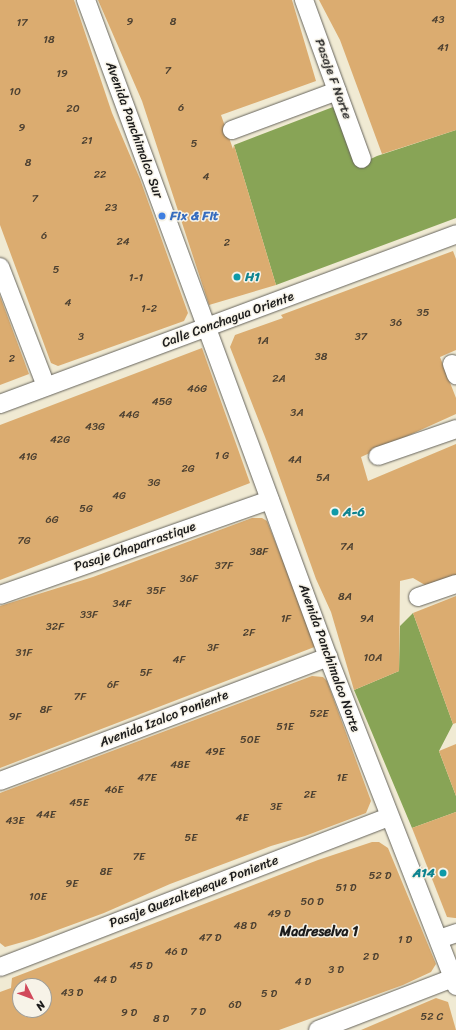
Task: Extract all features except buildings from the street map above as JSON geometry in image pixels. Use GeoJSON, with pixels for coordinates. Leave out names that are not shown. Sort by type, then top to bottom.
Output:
{"type":"FeatureCollection","features":[{"type":"Feature","properties":{"kind":"street","name":"Avenida Panchimalco Sur"},"geometry":{"type":"LineString","coordinates":[[86,0],[207,328]]}},
{"type":"Feature","properties":{"kind":"street","name":"Pasaje F Norte"},"geometry":{"type":"LineString","coordinates":[[304,0],[362,159]]}},
{"type":"Feature","properties":{"kind":"street"},"geometry":{"type":"LineString","coordinates":[[232,130],[337,91]]}},
{"type":"Feature","properties":{"kind":"street","name":"Calle Conchagua Oriente"},"geometry":{"type":"LineString","coordinates":[[0,404],[456,234]]}},
{"type":"Feature","properties":{"kind":"street"},"geometry":{"type":"LineString","coordinates":[[0,267],[46,386]]}},
{"type":"Feature","properties":{"kind":"street","name":"Avenida Panchimalco Norte"},"geometry":{"type":"LineString","coordinates":[[207,328],[388,817],[439,939],[455,982]]}},
{"type":"Feature","properties":{"kind":"street"},"geometry":{"type":"LineString","coordinates":[[378,456],[456,429]]}},
{"type":"Feature","properties":{"kind":"street","name":"Pasaje Chaparrastique"},"geometry":{"type":"LineString","coordinates":[[0,595],[270,500]]}},
{"type":"Feature","properties":{"kind":"street"},"geometry":{"type":"LineString","coordinates":[[418,597],[456,584]]}},
{"type":"Feature","properties":{"kind":"street","name":"Avenida Izalco Poniente"},"geometry":{"type":"LineString","coordinates":[[0,781],[328,657]]}},
{"type":"Feature","properties":{"kind":"street","name":"Pasaje Quezaltepeque Poniente"},"geometry":{"type":"LineString","coordinates":[[0,967],[388,817]]}},
{"type":"Feature","properties":{"kind":"street"},"geometry":{"type":"LineString","coordinates":[[439,939],[456,933]]}},
{"type":"Feature","properties":{"kind":"street"},"geometry":{"type":"LineString","coordinates":[[318,1030],[455,982]]}},
{"type":"Feature","properties":{"kind":"green space"},"geometry":{"type":"Polygon","coordinates":[[[333,107],[358,165],[377,156],[456,130],[456,218],[276,285],[234,145],[333,107]]]}},
{"type":"Feature","properties":{"kind":"green space"},"geometry":{"type":"Polygon","coordinates":[[[413,613],[453,724],[439,751],[456,796],[456,812],[412,828],[354,690],[399,671],[400,626],[413,613]]]}},
{"type":"Feature","properties":{"kind":"place","name":"Fix & Fit"},"geometry":{"type":"Point","coordinates":[162,216]}},
{"type":"Feature","properties":{"kind":"place","name":"H1"},"geometry":{"type":"Point","coordinates":[237,277]}},
{"type":"Feature","properties":{"kind":"place","name":"A-6"},"geometry":{"type":"Point","coordinates":[335,512]}},
{"type":"Feature","properties":{"kind":"place","name":"A14"},"geometry":{"type":"Point","coordinates":[443,873]}},
{"type":"Feature","properties":{"kind":"district","name":"Madreselva 1"},"geometry":{"type":"Point","coordinates":[319,932]}}]}
